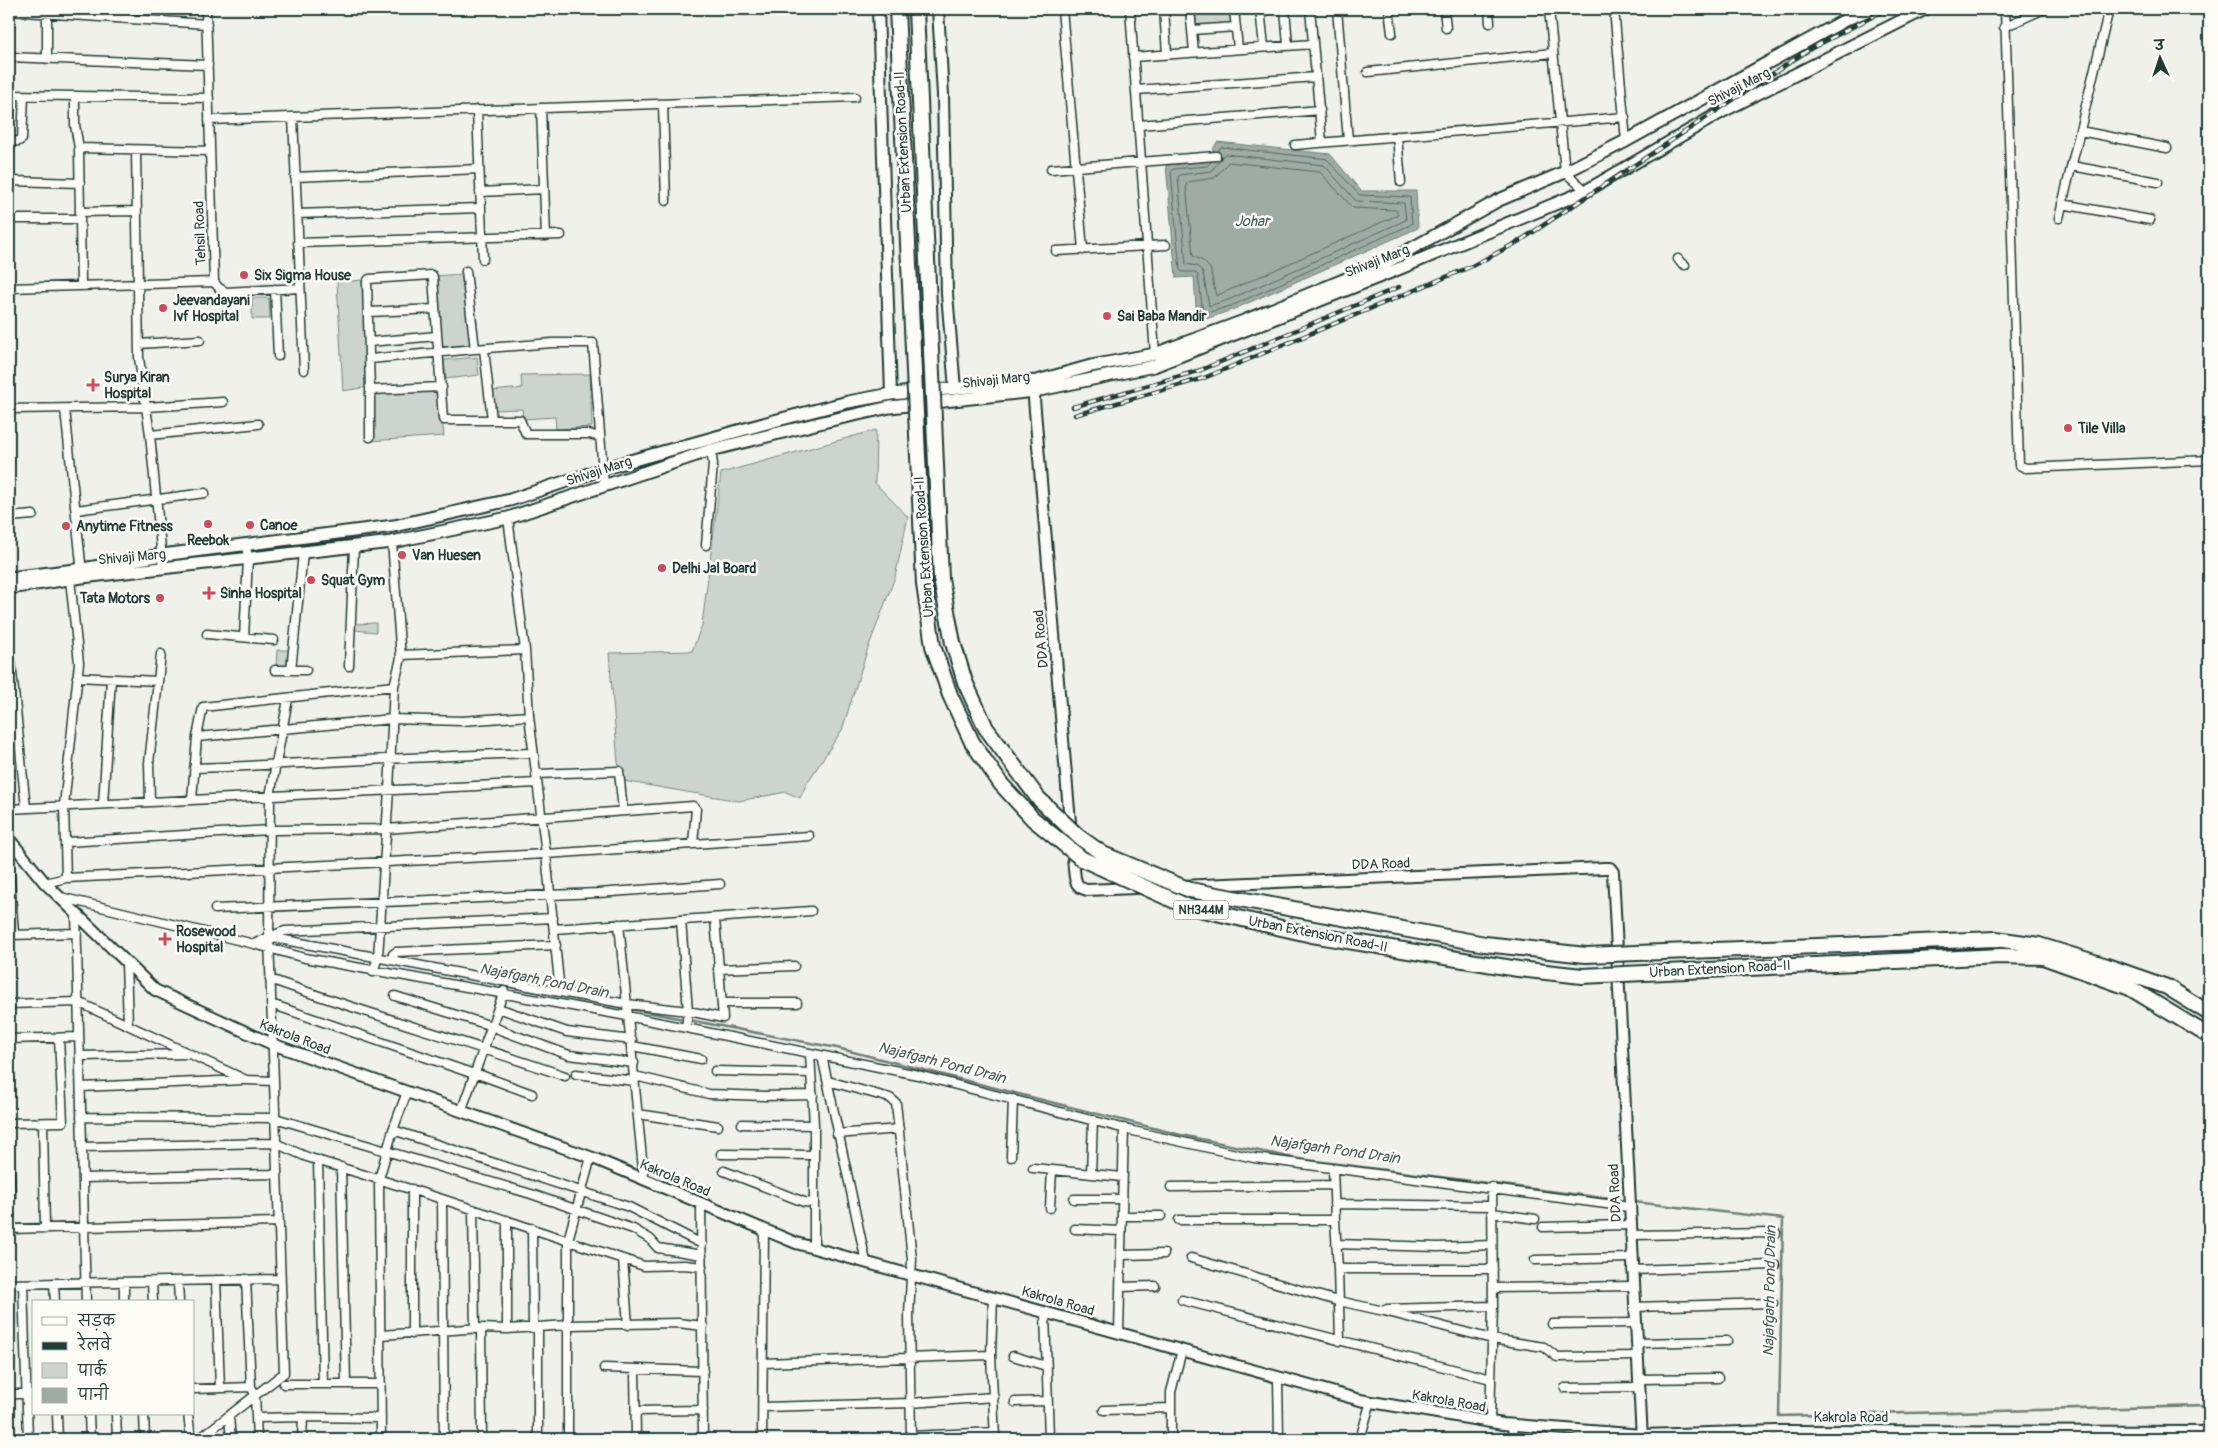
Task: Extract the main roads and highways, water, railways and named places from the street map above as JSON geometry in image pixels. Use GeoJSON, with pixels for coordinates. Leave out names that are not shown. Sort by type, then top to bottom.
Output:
{"type":"FeatureCollection","features":[{"type":"Feature","properties":{"kind":"highway","name":"Urban Extension Road-II"},"geometry":{"type":"LineString","coordinates":[[898,9],[924,584],[933,646],[950,695],[972,742],[1000,784],[1033,819],[1082,859],[1186,906],[1312,934],[1518,969],[1573,975],[2000,956],[2043,957],[2130,988],[2209,1036]]}},
{"type":"Feature","properties":{"kind":"highway","name":"Urban Extension Road-II"},"geometry":{"type":"LineString","coordinates":[[916,9],[941,578],[953,643],[965,682],[986,728],[1038,798],[1079,837],[1103,854],[1190,890],[1484,944],[1586,955],[1996,940],[2039,945],[2107,966],[2167,987],[2209,1013]]}},
{"type":"Feature","properties":{"kind":"main road","name":"Shivaji Marg"},"geometry":{"type":"LineString","coordinates":[[9,588],[70,578],[82,573],[162,555],[394,526],[510,500],[602,469],[774,420],[891,394],[1037,381],[1091,366],[1155,354],[1244,321],[1387,262],[1499,200],[1565,172],[1626,141],[1847,19],[1871,9]]}},
{"type":"Feature","properties":{"kind":"main road","name":"Shivaji Marg"},"geometry":{"type":"LineString","coordinates":[[9,578],[162,569],[392,542],[508,518],[711,450],[890,407],[1035,393],[1154,366],[1391,272],[1586,191],[1723,111],[1925,9]]}},
{"type":"Feature","properties":{"kind":"water","name":"Johar"},"geometry":{"type":"Polygon","coordinates":[[[1217,142],[1330,154],[1361,191],[1416,191],[1418,228],[1232,310],[1197,322],[1194,277],[1176,278],[1166,165],[1207,161],[1217,142]]]}},
{"type":"Feature","properties":{"kind":"waterway","name":"Najafgarh Pond Drain"},"geometry":{"type":"LineString","coordinates":[[466,978],[837,1048],[1181,1135],[1299,1159],[1628,1201]]}},
{"type":"Feature","properties":{"kind":"waterway","name":"Najafgarh Pond Drain"},"geometry":{"type":"LineString","coordinates":[[1634,1202],[1783,1219],[1779,1416],[2209,1406]]}},
{"type":"Feature","properties":{"kind":"railway"},"geometry":{"type":"LineString","coordinates":[[1075,415],[1204,378],[1470,267],[1518,242],[1810,49],[1887,9]]}},
{"type":"Feature","properties":{"kind":"railway"},"geometry":{"type":"LineString","coordinates":[[1073,407],[1201,370],[1399,287]]}},
{"type":"Feature","properties":{"kind":"place","name":"Six Sigma House"},"geometry":{"type":"Point","coordinates":[244,275]}},
{"type":"Feature","properties":{"kind":"place","name":"Jeevandayani Ivf Hospital"},"geometry":{"type":"Point","coordinates":[163,308]}},
{"type":"Feature","properties":{"kind":"place","name":"Sai Baba Mandir"},"geometry":{"type":"Point","coordinates":[1107,316]}},
{"type":"Feature","properties":{"kind":"place","name":"Surya Kiran Hospital"},"geometry":{"type":"Point","coordinates":[93,385]}},
{"type":"Feature","properties":{"kind":"place","name":"Tile Villa"},"geometry":{"type":"Point","coordinates":[2068,428]}},
{"type":"Feature","properties":{"kind":"place","name":"Reebok"},"geometry":{"type":"Point","coordinates":[208,524]}},
{"type":"Feature","properties":{"kind":"place","name":"Canoe"},"geometry":{"type":"Point","coordinates":[250,525]}},
{"type":"Feature","properties":{"kind":"place","name":"Anytime Fitness"},"geometry":{"type":"Point","coordinates":[66,526]}},
{"type":"Feature","properties":{"kind":"place","name":"Van Huesen"},"geometry":{"type":"Point","coordinates":[402,555]}},
{"type":"Feature","properties":{"kind":"place","name":"Delhi Jal Board"},"geometry":{"type":"Point","coordinates":[662,568]}},
{"type":"Feature","properties":{"kind":"place","name":"Squat Gym"},"geometry":{"type":"Point","coordinates":[311,580]}},
{"type":"Feature","properties":{"kind":"place","name":"Sinha Hospital"},"geometry":{"type":"Point","coordinates":[209,593]}},
{"type":"Feature","properties":{"kind":"place","name":"Tata Motors"},"geometry":{"type":"Point","coordinates":[160,598]}},
{"type":"Feature","properties":{"kind":"place","name":"Rosewood Hospital"},"geometry":{"type":"Point","coordinates":[165,939]}}]}
